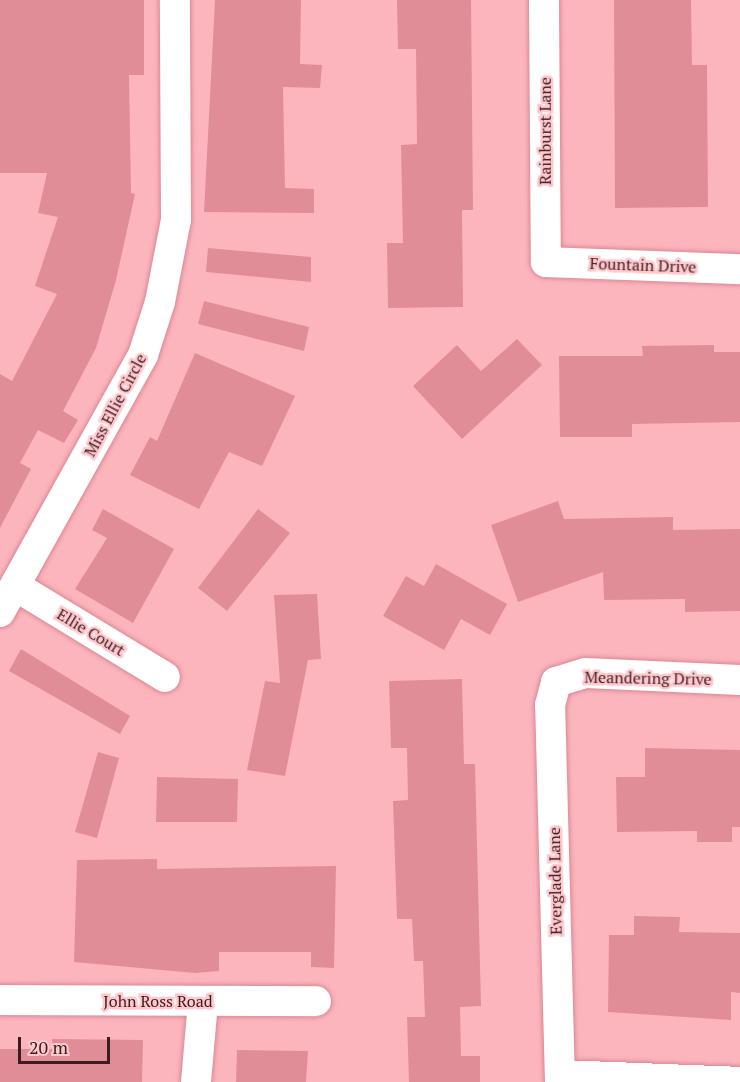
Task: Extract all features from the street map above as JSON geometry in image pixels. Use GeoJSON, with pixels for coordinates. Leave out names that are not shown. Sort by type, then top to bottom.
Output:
{"type":"FeatureCollection","features":[{"type":"Feature","properties":{"kind":"street","name":"Miss Ellie Circle"},"geometry":{"type":"LineString","coordinates":[[0,612],[17,587],[143,355],[160,302],[176,220],[176,0]]}},
{"type":"Feature","properties":{"kind":"street","name":"Rainburst Lane"},"geometry":{"type":"LineString","coordinates":[[544,0],[546,262]]}},
{"type":"Feature","properties":{"kind":"street","name":"Fountain Drive"},"geometry":{"type":"LineString","coordinates":[[546,262],[740,269]]}},
{"type":"Feature","properties":{"kind":"street","name":"Ellie Court"},"geometry":{"type":"LineString","coordinates":[[17,587],[165,677]]}},
{"type":"Feature","properties":{"kind":"street","name":"Meandering Drive"},"geometry":{"type":"LineString","coordinates":[[556,681],[586,673],[740,680]]}},
{"type":"Feature","properties":{"kind":"street","name":"Everglade Lane"},"geometry":{"type":"LineString","coordinates":[[556,681],[550,705],[560,1078]]}},
{"type":"Feature","properties":{"kind":"street","name":"John Ross Road"},"geometry":{"type":"LineString","coordinates":[[0,1000],[316,1001]]}},
{"type":"Feature","properties":{"kind":"street"},"geometry":{"type":"LineString","coordinates":[[196,1082],[203,1002]]}},
{"type":"Feature","properties":{"kind":"street"},"geometry":{"type":"LineString","coordinates":[[560,1078],[740,1082]]}},
{"type":"Feature","properties":{"kind":"building"},"geometry":{"type":"Polygon","coordinates":[[[0,0],[144,0],[144,75],[129,75],[131,193],[135,194],[116,280],[96,348],[63,411],[78,420],[64,443],[38,430],[20,463],[31,469],[0,528],[0,374],[12,381],[57,294],[35,286],[58,217],[38,213],[47,173],[0,173],[0,0]]]}},
{"type":"Feature","properties":{"kind":"building"},"geometry":{"type":"Polygon","coordinates":[[[215,0],[301,0],[300,64],[322,65],[320,88],[283,87],[285,188],[314,189],[314,213],[204,212],[215,0]]]}},
{"type":"Feature","properties":{"kind":"building"},"geometry":{"type":"Polygon","coordinates":[[[397,0],[471,0],[473,210],[462,210],[463,307],[388,308],[387,243],[403,243],[401,145],[417,144],[416,49],[398,49],[397,0]]]}},
{"type":"Feature","properties":{"kind":"building"},"geometry":{"type":"Polygon","coordinates":[[[614,0],[691,0],[692,65],[707,65],[708,207],[615,208],[614,0]]]}},
{"type":"Feature","properties":{"kind":"building"},"geometry":{"type":"Polygon","coordinates":[[[208,248],[311,257],[311,282],[206,272],[208,248]]]}},
{"type":"Feature","properties":{"kind":"building"},"geometry":{"type":"Polygon","coordinates":[[[204,301],[309,327],[304,351],[198,324],[204,301]]]}},
{"type":"Feature","properties":{"kind":"building"},"geometry":{"type":"Polygon","coordinates":[[[517,339],[542,365],[462,439],[413,386],[457,345],[481,371],[517,339]]]}},
{"type":"Feature","properties":{"kind":"building"},"geometry":{"type":"Polygon","coordinates":[[[714,345],[714,352],[740,352],[740,422],[632,424],[632,437],[560,437],[559,356],[643,356],[642,346],[714,345]]]}},
{"type":"Feature","properties":{"kind":"building"},"geometry":{"type":"Polygon","coordinates":[[[195,353],[295,396],[262,466],[229,452],[199,509],[130,475],[150,437],[157,441],[195,353]]]}},
{"type":"Feature","properties":{"kind":"building"},"geometry":{"type":"Polygon","coordinates":[[[558,501],[564,519],[673,517],[673,530],[740,529],[740,611],[685,612],[685,599],[604,600],[603,572],[518,602],[491,525],[558,501]]]}},
{"type":"Feature","properties":{"kind":"building"},"geometry":{"type":"Polygon","coordinates":[[[103,509],[174,549],[133,623],[75,589],[107,538],[92,530],[103,509]]]}},
{"type":"Feature","properties":{"kind":"building"},"geometry":{"type":"Polygon","coordinates":[[[258,509],[290,533],[227,611],[198,588],[258,509]]]}},
{"type":"Feature","properties":{"kind":"building"},"geometry":{"type":"Polygon","coordinates":[[[436,564],[507,604],[490,635],[461,619],[444,650],[383,616],[406,576],[424,586],[436,564]]]}},
{"type":"Feature","properties":{"kind":"building"},"geometry":{"type":"Polygon","coordinates":[[[317,594],[321,659],[308,660],[285,776],[247,770],[265,681],[280,683],[274,595],[317,594]]]}},
{"type":"Feature","properties":{"kind":"building"},"geometry":{"type":"Polygon","coordinates":[[[21,649],[130,716],[120,734],[9,671],[21,649]]]}},
{"type":"Feature","properties":{"kind":"building"},"geometry":{"type":"Polygon","coordinates":[[[462,679],[464,764],[475,764],[481,1006],[460,1007],[461,1056],[480,1056],[480,1082],[409,1082],[407,1017],[425,1017],[423,961],[414,961],[412,919],[397,919],[393,801],[408,800],[407,748],[391,748],[389,681],[462,679]]]}},
{"type":"Feature","properties":{"kind":"building"},"geometry":{"type":"Polygon","coordinates":[[[645,748],[740,750],[740,827],[732,827],[732,842],[697,842],[697,831],[617,832],[616,777],[645,777],[645,748]]]}},
{"type":"Feature","properties":{"kind":"building"},"geometry":{"type":"Polygon","coordinates":[[[98,752],[119,758],[97,838],[75,832],[98,752]]]}},
{"type":"Feature","properties":{"kind":"building"},"geometry":{"type":"Polygon","coordinates":[[[157,777],[238,779],[237,822],[156,822],[157,777]]]}},
{"type":"Feature","properties":{"kind":"building"},"geometry":{"type":"Polygon","coordinates":[[[157,859],[157,869],[336,866],[334,968],[311,967],[311,952],[219,952],[219,971],[195,973],[74,962],[77,860],[157,859]]]}},
{"type":"Feature","properties":{"kind":"building"},"geometry":{"type":"Polygon","coordinates":[[[634,916],[680,917],[679,932],[740,933],[740,993],[731,992],[731,1020],[608,1012],[609,935],[634,935],[634,916]]]}},
{"type":"Feature","properties":{"kind":"building"},"geometry":{"type":"Polygon","coordinates":[[[52,1039],[143,1040],[142,1082],[0,1082],[0,1049],[53,1049],[52,1039]]]}},
{"type":"Feature","properties":{"kind":"building"},"geometry":{"type":"Polygon","coordinates":[[[237,1050],[308,1051],[306,1082],[236,1082],[237,1050]]]}}]}
